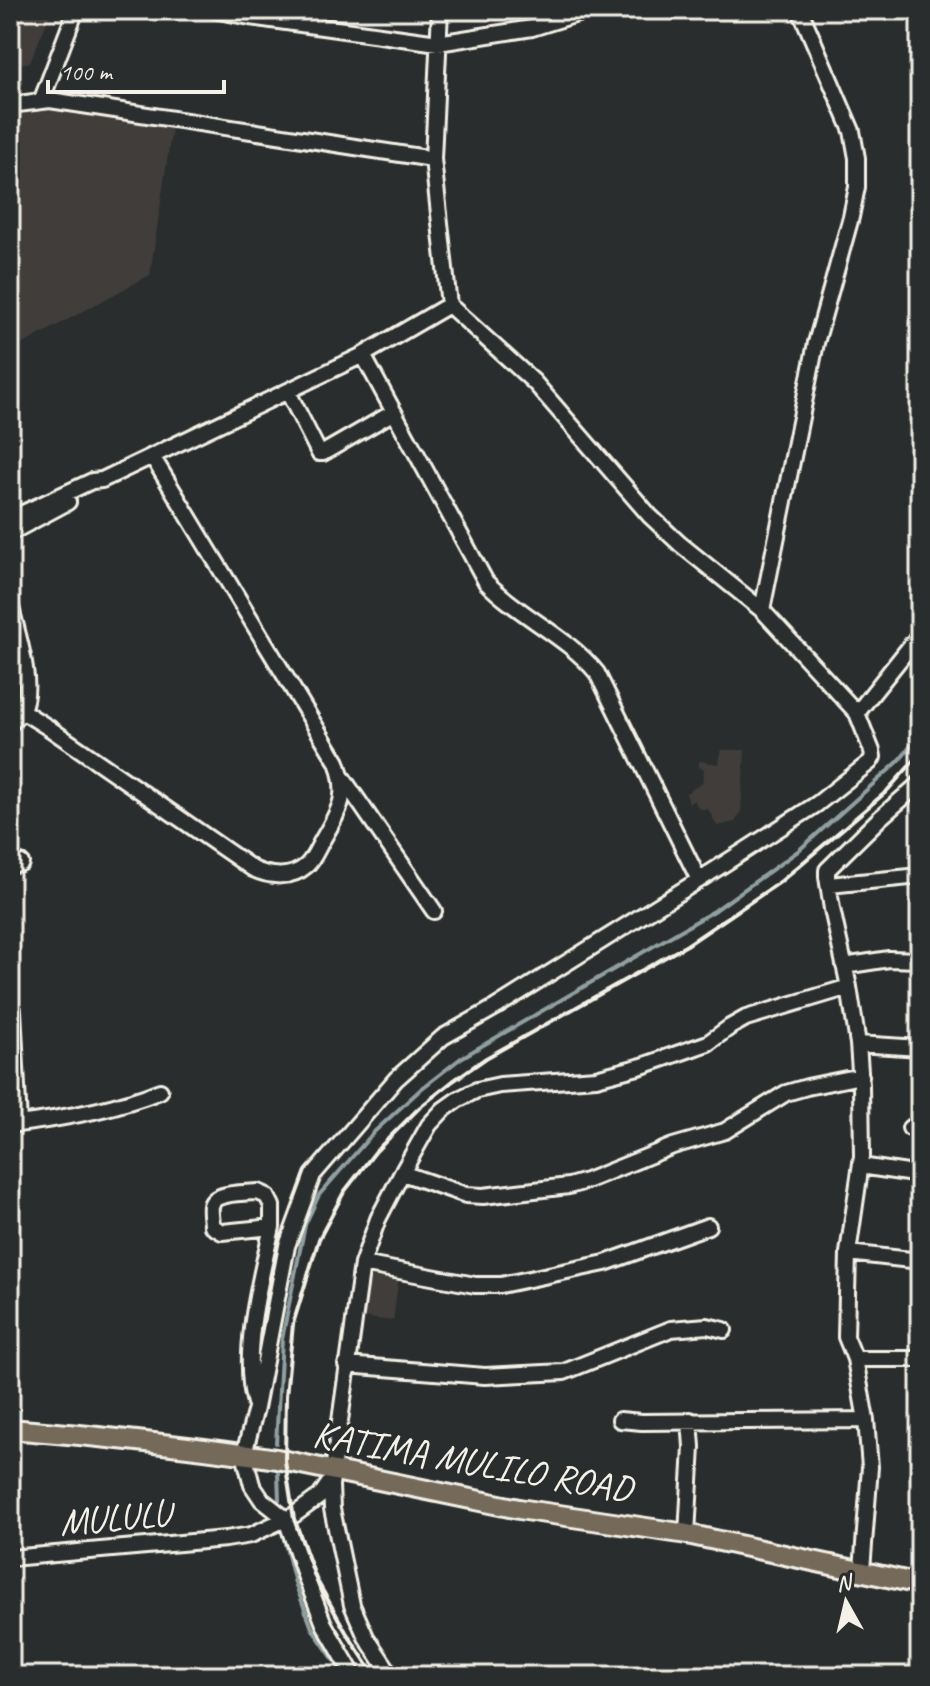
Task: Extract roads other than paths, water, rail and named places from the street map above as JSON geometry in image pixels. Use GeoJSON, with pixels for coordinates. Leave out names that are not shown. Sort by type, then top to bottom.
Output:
{"type":"FeatureCollection","features":[{"type":"Feature","properties":{"kind":"main road","name":"KATIMA MULILO ROAD"},"geometry":{"type":"LineString","coordinates":[[10,1429],[244,1454],[332,1475],[519,1509],[687,1534],[920,1584]]}},
{"type":"Feature","properties":{"kind":"street"},"geometry":{"type":"LineString","coordinates":[[214,10],[438,43],[532,28],[590,10]]}},
{"type":"Feature","properties":{"kind":"street"},"geometry":{"type":"LineString","coordinates":[[354,1676],[324,1624],[286,1519],[262,1500],[252,1485],[244,1454],[256,1408],[287,1246],[313,1175],[396,1079],[443,1037],[496,1007],[817,804],[873,757],[857,713],[762,610],[650,516],[534,382],[449,305],[433,159],[440,10]]}},
{"type":"Feature","properties":{"kind":"street"},"geometry":{"type":"LineString","coordinates":[[762,610],[816,343],[857,187],[857,158],[852,131],[800,10]]}},
{"type":"Feature","properties":{"kind":"street"},"geometry":{"type":"LineString","coordinates":[[42,99],[77,12]]}},
{"type":"Feature","properties":{"kind":"street"},"geometry":{"type":"LineString","coordinates":[[10,105],[42,99],[433,159]]}},
{"type":"Feature","properties":{"kind":"street"},"geometry":{"type":"LineString","coordinates":[[10,533],[94,488],[102,480],[363,355],[449,305]]}},
{"type":"Feature","properties":{"kind":"street"},"geometry":{"type":"LineString","coordinates":[[363,355],[486,582],[499,596],[581,656],[597,673],[699,880]]}},
{"type":"Feature","properties":{"kind":"street"},"geometry":{"type":"LineString","coordinates":[[288,392],[319,453],[394,412]]}},
{"type":"Feature","properties":{"kind":"street"},"geometry":{"type":"LineString","coordinates":[[22,711],[253,869],[268,876],[285,875],[309,864],[336,816],[343,798],[342,777],[337,762],[152,456]]}},
{"type":"Feature","properties":{"kind":"street"},"geometry":{"type":"LineString","coordinates":[[10,519],[92,481],[102,480]]}},
{"type":"Feature","properties":{"kind":"street"},"geometry":{"type":"LineString","coordinates":[[10,603],[27,679],[27,697],[22,711],[10,724]]}},
{"type":"Feature","properties":{"kind":"street"},"geometry":{"type":"LineString","coordinates":[[857,713],[920,634]]}},
{"type":"Feature","properties":{"kind":"street"},"geometry":{"type":"LineString","coordinates":[[342,777],[434,911]]}},
{"type":"Feature","properties":{"kind":"street"},"geometry":{"type":"LineString","coordinates":[[862,1570],[870,1467],[866,1420],[855,1359],[846,1337],[848,1253],[861,1166],[863,1115],[858,1044],[827,870],[920,783]]}},
{"type":"Feature","properties":{"kind":"street"},"geometry":{"type":"LineString","coordinates":[[829,885],[920,876]]}},
{"type":"Feature","properties":{"kind":"street"},"geometry":{"type":"LineString","coordinates":[[844,966],[881,959],[920,960]]}},
{"type":"Feature","properties":{"kind":"street"},"geometry":{"type":"LineString","coordinates":[[392,1676],[366,1637],[352,1605],[332,1509],[332,1475],[362,1264],[378,1219],[429,1125],[443,1110],[477,1090],[500,1085],[596,1078],[642,1066],[708,1043],[746,1018],[849,987]]}},
{"type":"Feature","properties":{"kind":"street"},"geometry":{"type":"LineString","coordinates":[[13,1010],[15,1124],[106,1109],[160,1091]]}},
{"type":"Feature","properties":{"kind":"street"},"geometry":{"type":"LineString","coordinates":[[858,1044],[920,1048]]}},
{"type":"Feature","properties":{"kind":"street"},"geometry":{"type":"LineString","coordinates":[[402,1173],[466,1195],[483,1196],[569,1186],[673,1146],[725,1131],[786,1093],[861,1076]]}},
{"type":"Feature","properties":{"kind":"street"},"geometry":{"type":"LineString","coordinates":[[861,1166],[920,1175]]}},
{"type":"Feature","properties":{"kind":"street"},"geometry":{"type":"LineString","coordinates":[[362,1264],[475,1285],[501,1285],[605,1263],[708,1226]]}},
{"type":"Feature","properties":{"kind":"street"},"geometry":{"type":"LineString","coordinates":[[256,1408],[251,1391],[249,1357],[272,1227]]}},
{"type":"Feature","properties":{"kind":"street"},"geometry":{"type":"LineString","coordinates":[[848,1253],[920,1261]]}},
{"type":"Feature","properties":{"kind":"street"},"geometry":{"type":"LineString","coordinates":[[346,1365],[485,1376],[564,1372],[671,1329],[707,1326],[724,1330]]}},
{"type":"Feature","properties":{"kind":"street"},"geometry":{"type":"LineString","coordinates":[[855,1359],[920,1359]]}},
{"type":"Feature","properties":{"kind":"street"},"geometry":{"type":"LineString","coordinates":[[620,1420],[866,1420]]}},
{"type":"Feature","properties":{"kind":"street"},"geometry":{"type":"LineString","coordinates":[[687,1534],[692,1447],[690,1420]]}},
{"type":"Feature","properties":{"kind":"street","name":"MULULU"},"geometry":{"type":"LineString","coordinates":[[10,1558],[251,1535],[286,1519],[320,1496],[332,1475]]}},
{"type":"Feature","properties":{"kind":"waterway"},"geometry":{"type":"LineString","coordinates":[[276,1443],[282,1339],[305,1225],[319,1195],[374,1132],[461,1058],[714,911],[798,851],[899,761],[920,734]]}},
{"type":"Feature","properties":{"kind":"waterway"},"geometry":{"type":"LineString","coordinates":[[278,1473],[279,1500]]}},
{"type":"Feature","properties":{"kind":"waterway"},"geometry":{"type":"LineString","coordinates":[[282,1531],[295,1583],[312,1628],[345,1676]]}},
{"type":"Feature","properties":{"kind":"railway"},"geometry":{"type":"LineString","coordinates":[[375,1676],[316,1579],[294,1519],[285,1461],[286,1396],[293,1324],[319,1239],[344,1192],[376,1151],[419,1108],[453,1081],[486,1058],[687,945],[780,882],[886,792],[920,754]]}}]}
